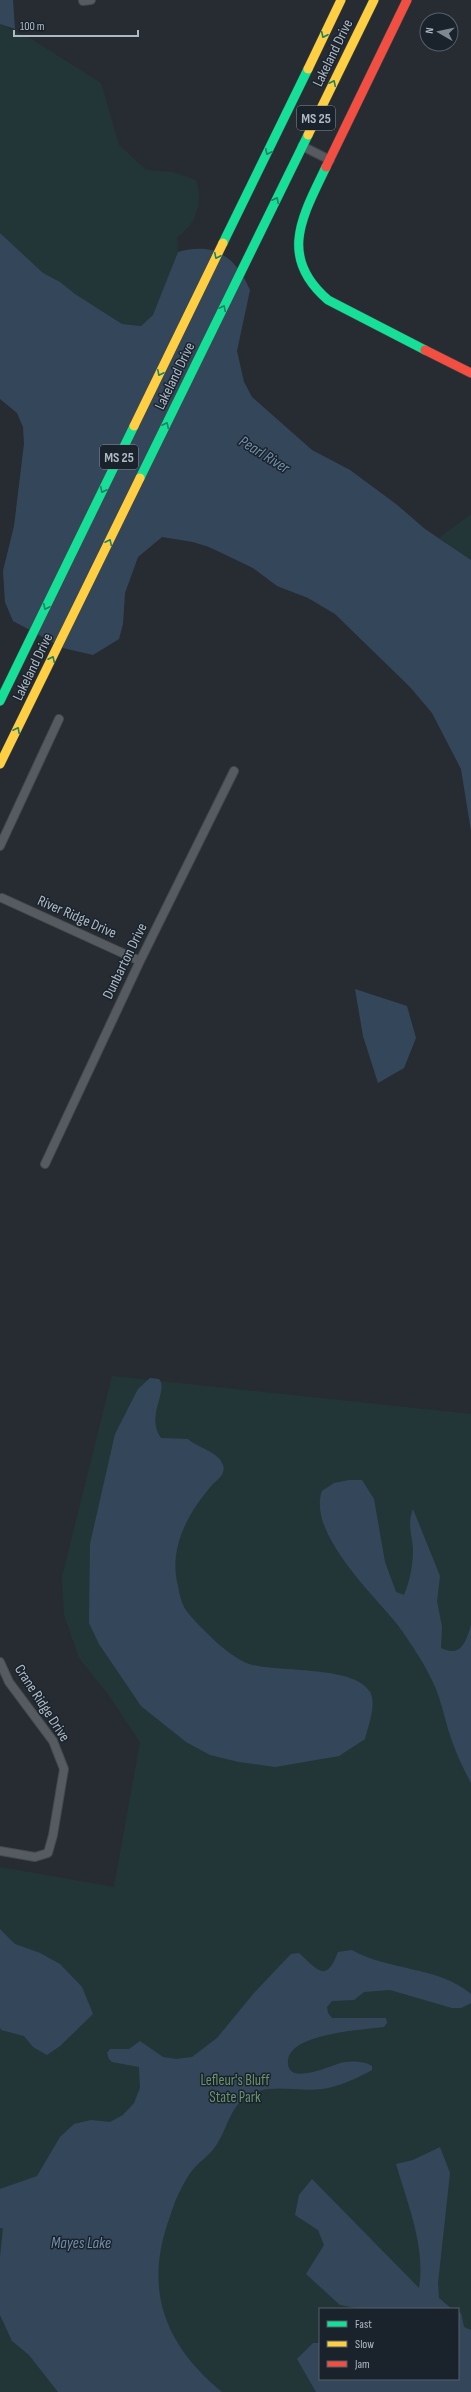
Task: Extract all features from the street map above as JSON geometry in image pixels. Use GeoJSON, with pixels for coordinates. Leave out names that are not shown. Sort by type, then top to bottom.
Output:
{"type":"FeatureCollection","features":[{"type":"Feature","properties":{"kind":"main road","name":"Lakeland Drive"},"geometry":{"type":"LineString","coordinates":[[1,694],[341,0]]}},
{"type":"Feature","properties":{"kind":"main road","name":"Lakeland Drive"},"geometry":{"type":"LineString","coordinates":[[0,764],[374,0]]}},
{"type":"Feature","properties":{"kind":"main road"},"geometry":{"type":"LineString","coordinates":[[407,0],[304,213],[298,233],[298,248],[302,268],[310,284],[332,304],[471,373]]}},
{"type":"Feature","properties":{"kind":"street"},"geometry":{"type":"LineString","coordinates":[[302,146],[330,160]]}},
{"type":"Feature","properties":{"kind":"street"},"geometry":{"type":"LineString","coordinates":[[0,845],[59,719]]}},
{"type":"Feature","properties":{"kind":"street","name":"Dunbarton Drive"},"geometry":{"type":"LineString","coordinates":[[45,1164],[140,960],[234,771]]}},
{"type":"Feature","properties":{"kind":"street","name":"River Ridge Drive"},"geometry":{"type":"LineString","coordinates":[[1,899],[140,960]]}},
{"type":"Feature","properties":{"kind":"street","name":"Crane Ridge Drive"},"geometry":{"type":"LineString","coordinates":[[0,1662],[9,1682],[53,1741],[64,1769],[54,1835],[48,1853],[35,1857],[0,1851]]}},
{"type":"Feature","properties":{"kind":"green space"},"geometry":{"type":"Polygon","coordinates":[[[0,24],[33,40],[101,83],[119,145],[146,170],[172,172],[196,180],[199,196],[197,212],[189,226],[177,237],[178,252],[153,316],[141,326],[122,324],[75,294],[60,282],[43,273],[0,233],[0,24]]]}},
{"type":"Feature","properties":{"kind":"green space"},"geometry":{"type":"Polygon","coordinates":[[[471,514],[471,560],[439,538],[471,514]]]}},
{"type":"Feature","properties":{"kind":"green space","name":"Lefleur's Bluff State Park"},"geometry":{"type":"Polygon","coordinates":[[[112,1376],[471,1414],[471,2392],[0,2392],[0,1867],[114,1887],[140,1742],[108,1694],[79,1658],[64,1615],[62,1577],[112,1376]]]}},
{"type":"Feature","properties":{"kind":"water"},"geometry":{"type":"Polygon","coordinates":[[[0,0],[13,0],[15,29],[0,24],[0,0]]]}},
{"type":"Feature","properties":{"kind":"water","name":"Pearl River"},"geometry":{"type":"Polygon","coordinates":[[[0,233],[43,273],[60,282],[75,294],[122,324],[141,326],[153,315],[178,252],[191,249],[203,249],[222,254],[238,268],[250,290],[237,351],[244,382],[252,397],[312,450],[350,470],[396,504],[425,529],[471,560],[471,831],[461,769],[432,713],[410,687],[335,614],[308,598],[277,586],[253,568],[209,547],[193,542],[162,537],[138,557],[125,593],[123,624],[119,639],[93,655],[63,648],[13,621],[5,602],[3,571],[14,526],[24,444],[23,427],[17,413],[0,399],[0,233]]]}},
{"type":"Feature","properties":{"kind":"water"},"geometry":{"type":"Polygon","coordinates":[[[355,989],[407,1006],[416,1038],[404,1068],[378,1083],[363,1036],[355,989]]]}},
{"type":"Feature","properties":{"kind":"water"},"geometry":{"type":"Polygon","coordinates":[[[150,1378],[159,1379],[161,1384],[155,1421],[161,1438],[188,1439],[213,1453],[221,1461],[224,1468],[221,1476],[195,1507],[182,1532],[178,1545],[176,1572],[181,1600],[185,1609],[217,1643],[230,1654],[249,1664],[262,1667],[332,1674],[361,1683],[370,1692],[373,1703],[365,1739],[339,1756],[275,1767],[239,1762],[210,1755],[186,1742],[141,1706],[99,1644],[89,1623],[90,1544],[115,1434],[138,1389],[150,1378]]]}},
{"type":"Feature","properties":{"kind":"water"},"geometry":{"type":"Polygon","coordinates":[[[349,1480],[362,1480],[374,1499],[385,1562],[396,1592],[404,1595],[412,1561],[413,1549],[410,1519],[413,1509],[440,1576],[437,1601],[442,1627],[441,1648],[448,1651],[453,1651],[462,1647],[471,1625],[471,1783],[454,1747],[436,1689],[423,1663],[397,1624],[345,1562],[324,1525],[320,1507],[322,1491],[334,1483],[349,1480]]]}},
{"type":"Feature","properties":{"kind":"water"},"geometry":{"type":"Polygon","coordinates":[[[0,1929],[15,1944],[40,1953],[60,1964],[82,1987],[93,2014],[60,2046],[47,2055],[33,2047],[24,2036],[1,2030],[0,1929]]]}},
{"type":"Feature","properties":{"kind":"water","name":"Mayes Lake"},"geometry":{"type":"Polygon","coordinates":[[[352,1950],[381,1962],[444,1978],[471,1994],[471,2003],[461,2008],[452,2008],[390,1990],[364,1992],[354,2000],[332,2001],[327,2007],[328,2013],[332,2018],[386,2018],[387,2023],[384,2027],[329,2034],[314,2038],[301,2044],[292,2051],[288,2060],[289,2068],[294,2073],[302,2074],[345,2062],[362,2062],[372,2066],[372,2070],[348,2082],[328,2088],[313,2090],[269,2089],[261,2090],[245,2097],[235,2109],[215,2147],[196,2166],[188,2177],[174,2203],[161,2248],[158,2272],[160,2294],[165,2316],[174,2336],[187,2356],[222,2392],[58,2392],[29,2355],[12,2341],[0,2315],[0,2257],[3,2228],[0,2228],[0,2189],[37,2176],[60,2137],[74,2124],[91,2120],[110,2122],[123,2115],[134,2103],[140,2088],[139,2067],[112,2062],[107,2053],[110,2049],[129,2049],[140,2041],[163,2057],[176,2059],[192,2057],[217,2038],[254,1993],[291,1954],[299,1953],[311,1965],[321,1971],[325,1971],[330,1968],[338,1952],[352,1950]]]}},
{"type":"Feature","properties":{"kind":"water"},"geometry":{"type":"Polygon","coordinates":[[[440,2147],[450,2173],[438,2283],[439,2298],[451,2308],[356,2308],[340,2305],[306,2274],[324,2245],[318,2230],[295,2215],[299,2195],[312,2179],[419,2288],[420,2257],[418,2241],[396,2164],[413,2160],[440,2147]]]}},
{"type":"Feature","properties":{"kind":"water"},"geometry":{"type":"Polygon","coordinates":[[[459,2312],[461,2313],[464,2327],[471,2330],[471,2392],[316,2392],[297,2359],[313,2343],[319,2343],[319,2380],[459,2380],[459,2312]]]}},
{"type":"Feature","properties":{"kind":"traffic: fast"},"geometry":{"type":"LineString","coordinates":[[223,243],[308,69]]}},
{"type":"Feature","properties":{"kind":"traffic: fast"},"geometry":{"type":"LineString","coordinates":[[140,478],[308,135]]}},
{"type":"Feature","properties":{"kind":"traffic: fast"},"geometry":{"type":"LineString","coordinates":[[326,167],[309,203],[299,236],[299,252],[303,268],[313,284],[328,300],[425,350]]}},
{"type":"Feature","properties":{"kind":"traffic: fast"},"geometry":{"type":"LineString","coordinates":[[0,701],[134,426]]}},
{"type":"Feature","properties":{"kind":"traffic: slow"},"geometry":{"type":"LineString","coordinates":[[308,69],[341,0]]}},
{"type":"Feature","properties":{"kind":"traffic: slow"},"geometry":{"type":"LineString","coordinates":[[308,135],[374,0]]}},
{"type":"Feature","properties":{"kind":"traffic: slow"},"geometry":{"type":"LineString","coordinates":[[134,426],[223,243]]}},
{"type":"Feature","properties":{"kind":"traffic: slow"},"geometry":{"type":"LineString","coordinates":[[0,764],[140,478]]}},
{"type":"Feature","properties":{"kind":"traffic: jam"},"geometry":{"type":"LineString","coordinates":[[326,167],[407,0]]}},
{"type":"Feature","properties":{"kind":"traffic: jam"},"geometry":{"type":"LineString","coordinates":[[425,350],[471,373]]}}]}
